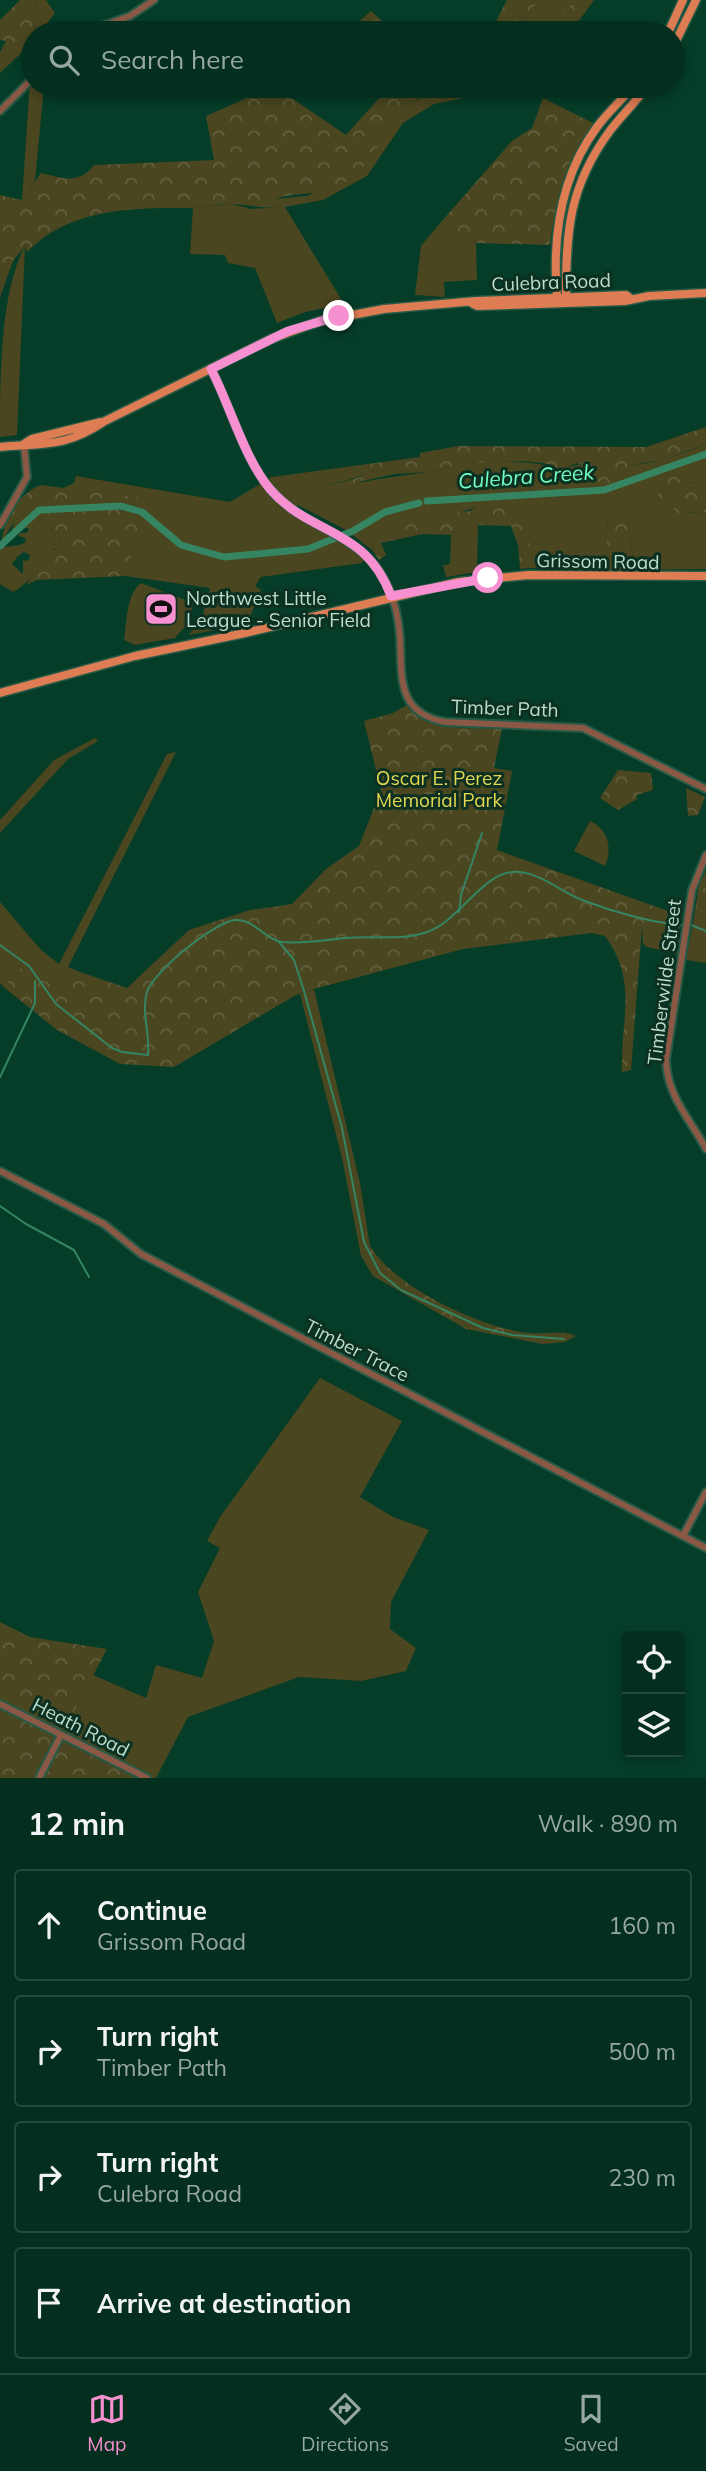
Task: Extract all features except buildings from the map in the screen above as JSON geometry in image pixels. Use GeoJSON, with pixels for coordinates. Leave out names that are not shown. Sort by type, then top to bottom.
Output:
{"type":"FeatureCollection","features":[{"type":"Feature","properties":{"kind":"main road"},"geometry":{"type":"LineString","coordinates":[[673,21],[683,0]]}},
{"type":"Feature","properties":{"kind":"main road"},"geometry":{"type":"LineString","coordinates":[[685,22],[696,0]]}},
{"type":"Feature","properties":{"kind":"main road"},"geometry":{"type":"LineString","coordinates":[[561,296],[561,204],[578,159],[597,127],[622,98]]}},
{"type":"Feature","properties":{"kind":"main road"},"geometry":{"type":"LineString","coordinates":[[560,249],[575,197],[593,156],[637,98]]}},
{"type":"Feature","properties":{"kind":"main road","name":"Culebra Road"},"geometry":{"type":"LineString","coordinates":[[473,304],[625,301],[630,298],[706,293]]}},
{"type":"Feature","properties":{"kind":"main road","name":"Culebra Road"},"geometry":{"type":"LineString","coordinates":[[0,447],[24,444],[36,447],[75,437],[288,331],[320,321],[384,309],[561,296],[626,295],[630,298]]}},
{"type":"Feature","properties":{"kind":"main road","name":"Grissom Road"},"geometry":{"type":"LineString","coordinates":[[0,693],[135,656],[245,634],[444,584],[510,576],[706,576]]}},
{"type":"Feature","properties":{"kind":"street"},"geometry":{"type":"LineString","coordinates":[[116,21],[130,16],[154,0]]}},
{"type":"Feature","properties":{"kind":"street"},"geometry":{"type":"LineString","coordinates":[[0,110],[21,90]]}},
{"type":"Feature","properties":{"kind":"street","name":"Timber Path"},"geometry":{"type":"LineString","coordinates":[[211,369],[261,477],[293,510],[345,538],[373,562],[391,596],[400,635],[401,683],[412,705],[424,715],[445,722],[583,728],[706,789]]}},
{"type":"Feature","properties":{"kind":"street"},"geometry":{"type":"LineString","coordinates":[[0,525],[27,477],[24,444]]}},
{"type":"Feature","properties":{"kind":"street","name":"Timberwilde Street"},"geometry":{"type":"LineString","coordinates":[[706,855],[694,879],[666,1069],[674,1098],[706,1149]]}},
{"type":"Feature","properties":{"kind":"street","name":"Timber Trace"},"geometry":{"type":"LineString","coordinates":[[0,1171],[104,1224],[152,1261],[706,1548]]}},
{"type":"Feature","properties":{"kind":"street"},"geometry":{"type":"LineString","coordinates":[[683,1536],[706,1492]]}},
{"type":"Feature","properties":{"kind":"street","name":"Heath Road"},"geometry":{"type":"LineString","coordinates":[[0,1704],[147,1778]]}},
{"type":"Feature","properties":{"kind":"street"},"geometry":{"type":"LineString","coordinates":[[39,1778],[61,1735]]}},
{"type":"Feature","properties":{"kind":"green space"},"geometry":{"type":"Polygon","coordinates":[[[20,0],[35,0],[36,5],[28,14],[35,21],[21,21],[21,53],[0,73],[0,52],[6,41],[0,40],[0,20],[20,0]]]}},
{"type":"Feature","properties":{"kind":"green space"},"geometry":{"type":"Polygon","coordinates":[[[35,0],[46,0],[55,13],[49,21],[35,21],[28,14],[36,5],[35,0]]]}},
{"type":"Feature","properties":{"kind":"green space"},"geometry":{"type":"Polygon","coordinates":[[[507,0],[542,0],[531,9],[526,21],[496,21],[507,0]]]}},
{"type":"Feature","properties":{"kind":"green space"},"geometry":{"type":"Polygon","coordinates":[[[542,0],[578,0],[562,21],[526,21],[531,9],[542,0]]]}},
{"type":"Feature","properties":{"kind":"green space"},"geometry":{"type":"Polygon","coordinates":[[[578,0],[594,0],[579,21],[556,21],[558,14],[578,0]]]}},
{"type":"Feature","properties":{"kind":"green space"},"geometry":{"type":"Polygon","coordinates":[[[371,11],[382,21],[360,21],[371,11]]]}},
{"type":"Feature","properties":{"kind":"green space"},"geometry":{"type":"Polygon","coordinates":[[[29,98],[43,98],[35,181],[22,200],[29,98]]]}},
{"type":"Feature","properties":{"kind":"green space"},"geometry":{"type":"Polygon","coordinates":[[[247,98],[292,98],[346,135],[379,98],[421,98],[395,120],[363,168],[342,184],[323,191],[275,199],[276,204],[284,207],[231,204],[126,210],[83,218],[44,237],[27,252],[25,246],[13,261],[0,297],[0,195],[22,200],[41,173],[76,178],[94,165],[214,160],[206,116],[247,98]]]}},
{"type":"Feature","properties":{"kind":"green space"},"geometry":{"type":"Polygon","coordinates":[[[422,98],[464,98],[434,104],[403,123],[367,176],[323,200],[285,207],[344,304],[305,312],[277,323],[255,268],[228,263],[225,255],[190,254],[193,208],[231,204],[252,209],[282,207],[276,204],[274,199],[307,196],[362,168],[391,122],[409,105],[422,98]]]}},
{"type":"Feature","properties":{"kind":"green space"},"geometry":{"type":"Polygon","coordinates":[[[543,98],[595,124],[570,167],[556,212],[550,245],[476,243],[435,229],[512,141],[532,128],[543,98]]]}},
{"type":"Feature","properties":{"kind":"green space"},"geometry":{"type":"Polygon","coordinates":[[[435,229],[476,243],[477,280],[444,282],[445,297],[415,295],[421,246],[435,229]]]}},
{"type":"Feature","properties":{"kind":"green space"},"geometry":{"type":"Polygon","coordinates":[[[25,246],[17,435],[0,437],[1,363],[6,311],[17,265],[25,246]]]}},
{"type":"Feature","properties":{"kind":"green space"},"geometry":{"type":"Polygon","coordinates":[[[706,427],[706,444],[666,459],[633,465],[626,476],[606,484],[588,479],[583,465],[576,463],[562,470],[543,463],[522,461],[460,463],[431,472],[394,474],[363,481],[315,502],[315,489],[363,475],[353,466],[420,457],[420,453],[459,446],[646,447],[706,427]]]}},
{"type":"Feature","properties":{"kind":"green space"},"geometry":{"type":"Polygon","coordinates":[[[706,444],[706,483],[683,482],[678,513],[706,512],[706,569],[634,570],[628,516],[608,516],[605,570],[529,568],[529,531],[501,499],[373,541],[372,550],[346,530],[298,505],[289,512],[343,541],[364,559],[362,563],[261,577],[255,586],[261,590],[247,624],[189,635],[202,618],[210,588],[125,576],[144,517],[118,510],[112,503],[143,505],[63,488],[74,483],[76,476],[230,502],[272,477],[353,466],[363,474],[315,489],[315,501],[356,484],[433,471],[461,463],[525,462],[562,470],[587,464],[632,465],[670,458],[706,444]]]}},
{"type":"Feature","properties":{"kind":"green space"},"geometry":{"type":"Polygon","coordinates":[[[673,470],[683,482],[706,483],[706,512],[678,513],[658,495],[656,486],[673,470]]]}},
{"type":"Feature","properties":{"kind":"green space"},"geometry":{"type":"Polygon","coordinates":[[[41,485],[143,498],[143,505],[113,504],[118,510],[145,517],[125,576],[37,580],[26,585],[42,561],[36,553],[45,547],[54,550],[60,548],[61,535],[32,511],[15,520],[3,540],[5,547],[20,545],[24,552],[18,556],[0,555],[1,545],[6,524],[17,504],[41,485]]]}},
{"type":"Feature","properties":{"kind":"green space"},"geometry":{"type":"Polygon","coordinates":[[[501,498],[515,513],[540,521],[541,530],[529,532],[529,568],[520,569],[518,545],[511,526],[478,525],[469,521],[451,535],[422,534],[381,543],[386,555],[379,560],[372,550],[373,541],[394,522],[470,511],[482,503],[501,498]]]}},
{"type":"Feature","properties":{"kind":"green space"},"geometry":{"type":"Polygon","coordinates":[[[32,511],[61,535],[60,548],[37,553],[42,561],[39,566],[26,583],[13,592],[0,584],[0,555],[18,556],[12,564],[23,574],[23,561],[29,560],[30,555],[24,552],[20,545],[26,542],[25,538],[19,536],[20,533],[27,533],[29,528],[12,529],[15,520],[32,511]]]}},
{"type":"Feature","properties":{"kind":"green space"},"geometry":{"type":"Polygon","coordinates":[[[608,515],[628,516],[634,570],[605,570],[608,515]]]}},
{"type":"Feature","properties":{"kind":"green space"},"geometry":{"type":"Polygon","coordinates":[[[468,520],[478,525],[477,572],[446,577],[443,565],[450,564],[451,535],[468,520]]]}},
{"type":"Feature","properties":{"kind":"green space","name":"Northwest Little League - Senior Field"},"geometry":{"type":"Polygon","coordinates":[[[141,583],[193,603],[189,622],[175,638],[135,645],[124,640],[132,594],[141,583]]]}},
{"type":"Feature","properties":{"kind":"green space","name":"Oscar E. Perez Memorial Park"},"geometry":{"type":"Polygon","coordinates":[[[407,705],[417,714],[439,725],[502,728],[494,768],[512,771],[497,850],[654,906],[642,926],[631,1070],[622,1072],[626,1002],[622,970],[605,936],[591,933],[463,949],[314,989],[296,995],[174,1067],[120,1064],[57,1030],[6,989],[8,981],[19,968],[57,987],[80,972],[127,988],[189,930],[250,910],[292,904],[326,869],[359,846],[381,790],[364,721],[393,713],[407,705]]]}},
{"type":"Feature","properties":{"kind":"green space"},"geometry":{"type":"Polygon","coordinates":[[[95,738],[98,741],[68,759],[0,833],[0,820],[54,760],[95,738]]]}},
{"type":"Feature","properties":{"kind":"green space"},"geometry":{"type":"Polygon","coordinates":[[[176,752],[68,967],[80,972],[58,987],[8,981],[6,989],[0,983],[0,902],[41,950],[59,964],[167,754],[176,752]]]}},
{"type":"Feature","properties":{"kind":"green space"},"geometry":{"type":"Polygon","coordinates":[[[618,770],[651,773],[653,790],[637,795],[637,799],[618,810],[600,798],[618,770]]]}},
{"type":"Feature","properties":{"kind":"green space"},"geometry":{"type":"Polygon","coordinates":[[[686,788],[705,797],[698,815],[688,816],[686,788]]]}},
{"type":"Feature","properties":{"kind":"green space"},"geometry":{"type":"Polygon","coordinates":[[[590,821],[605,834],[609,846],[605,866],[574,851],[590,821]]]}},
{"type":"Feature","properties":{"kind":"green space"},"geometry":{"type":"Polygon","coordinates":[[[706,871],[706,917],[694,917],[699,884],[706,871]]]}},
{"type":"Feature","properties":{"kind":"green space"},"geometry":{"type":"Polygon","coordinates":[[[680,902],[683,904],[677,954],[643,944],[642,926],[654,906],[675,913],[680,902]]]}},
{"type":"Feature","properties":{"kind":"green space"},"geometry":{"type":"Polygon","coordinates":[[[694,917],[706,917],[706,963],[686,960],[694,917]]]}},
{"type":"Feature","properties":{"kind":"green space"},"geometry":{"type":"Polygon","coordinates":[[[314,989],[360,1183],[370,1246],[361,1256],[342,1158],[300,994],[314,989]]]}},
{"type":"Feature","properties":{"kind":"green space"},"geometry":{"type":"Polygon","coordinates":[[[370,1246],[382,1262],[418,1290],[463,1314],[486,1323],[528,1333],[565,1333],[576,1336],[565,1342],[543,1344],[466,1329],[373,1276],[361,1256],[370,1246]]]}},
{"type":"Feature","properties":{"kind":"green space"},"geometry":{"type":"Polygon","coordinates":[[[320,1378],[402,1421],[360,1497],[393,1517],[429,1530],[391,1602],[390,1629],[416,1648],[406,1671],[361,1681],[299,1677],[188,1717],[156,1778],[147,1778],[61,1735],[93,1675],[146,1698],[156,1665],[202,1678],[214,1641],[198,1592],[220,1548],[207,1541],[220,1517],[320,1378]]]}},
{"type":"Feature","properties":{"kind":"green space"},"geometry":{"type":"Polygon","coordinates":[[[0,1622],[30,1637],[107,1649],[62,1735],[147,1778],[0,1778],[0,1622]]]}},
{"type":"Feature","properties":{"kind":"waterway","name":"Culebra Creek"},"geometry":{"type":"LineString","coordinates":[[427,501],[604,490],[706,454]]}},
{"type":"Feature","properties":{"kind":"waterway","name":"Culebra Creek"},"geometry":{"type":"LineString","coordinates":[[0,546],[39,510],[121,506],[142,512],[181,545],[224,557],[308,549],[353,531],[385,512],[419,503]]}},
{"type":"Feature","properties":{"kind":"waterway"},"geometry":{"type":"LineString","coordinates":[[459,912],[461,895],[482,833]]}},
{"type":"Feature","properties":{"kind":"waterway"},"geometry":{"type":"LineString","coordinates":[[0,945],[29,966],[56,1004],[112,1048],[148,1055],[145,999],[152,983],[185,949],[213,929],[235,920],[248,923],[270,938],[282,942],[414,935],[424,933],[449,919],[494,878],[506,873],[520,872],[536,876],[574,897],[606,908],[646,920],[685,925]]}},
{"type":"Feature","properties":{"kind":"waterway"},"geometry":{"type":"LineString","coordinates":[[691,925],[706,931]]}},
{"type":"Feature","properties":{"kind":"waterway"},"geometry":{"type":"LineString","coordinates":[[279,942],[294,960],[304,991],[342,1128],[364,1242],[380,1273],[401,1290],[483,1328],[512,1335],[564,1339]]}},
{"type":"Feature","properties":{"kind":"waterway"},"geometry":{"type":"LineString","coordinates":[[0,1077],[35,1003],[35,981]]}},
{"type":"Feature","properties":{"kind":"waterway"},"geometry":{"type":"LineString","coordinates":[[0,1206],[26,1224],[74,1250],[89,1277]]}},
{"type":"Feature","properties":{"kind":"place","name":"Northwest Little League - Senior Field"},"geometry":{"type":"Point","coordinates":[161,609]}},
{"type":"Feature","properties":{"kind":"route"},"geometry":{"type":"LineString","coordinates":[[339,316],[288,331],[211,369],[261,477],[293,510],[337,533],[366,554],[379,570],[391,596],[488,578]]}}]}
